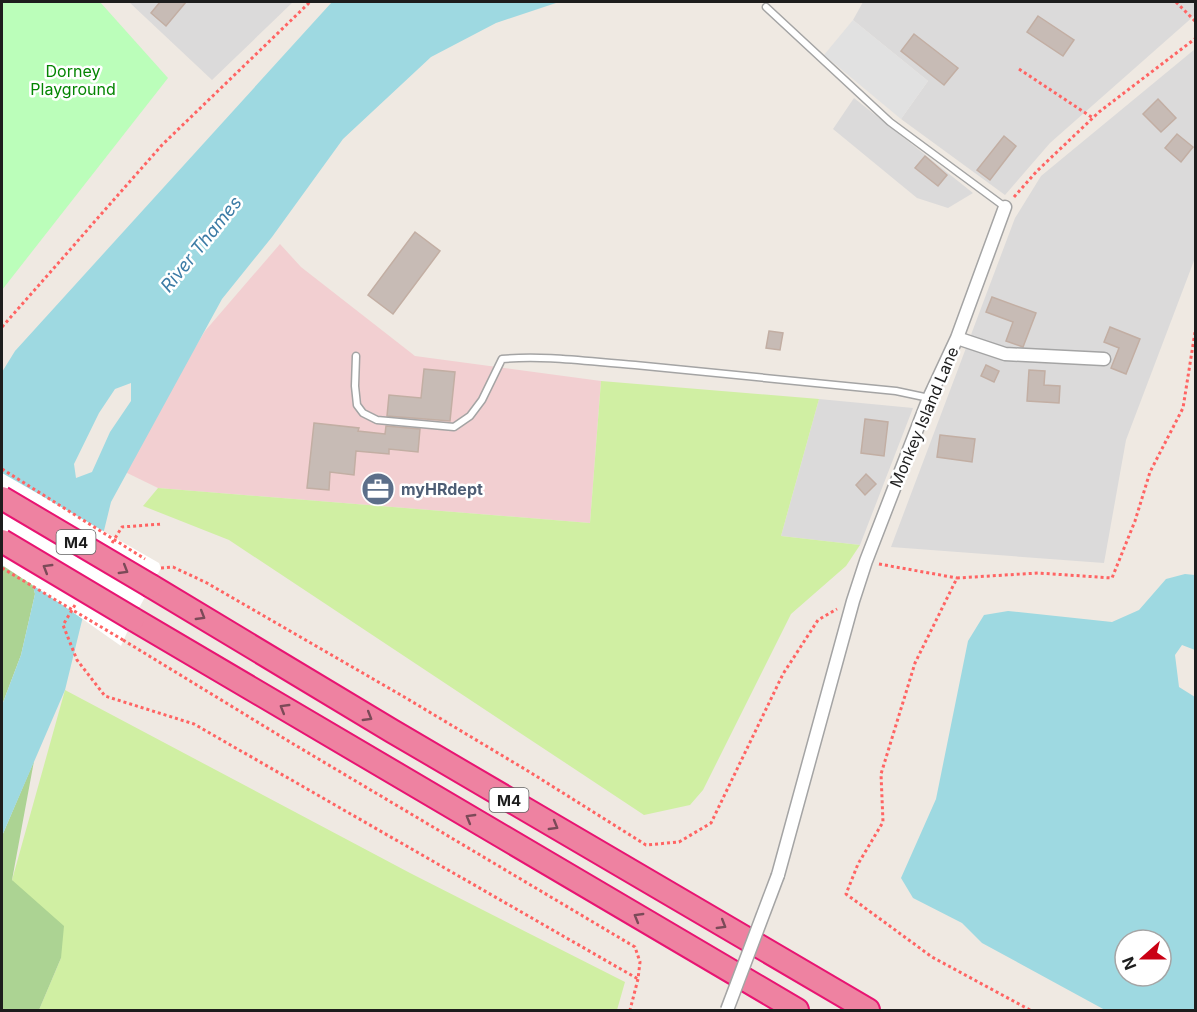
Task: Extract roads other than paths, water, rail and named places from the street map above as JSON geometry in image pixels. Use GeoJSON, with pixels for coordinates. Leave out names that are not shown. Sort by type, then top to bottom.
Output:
{"type":"FeatureCollection","features":[{"type":"Feature","properties":{"kind":"highway","name":"M4"},"geometry":{"type":"LineString","coordinates":[[2,498],[156,577],[392,731],[868,1011]]}},
{"type":"Feature","properties":{"kind":"highway","name":"M4"},"geometry":{"type":"LineString","coordinates":[[2,541],[797,1011]]}},
{"type":"Feature","properties":{"kind":"street","name":"Monkey Island Lane"},"geometry":{"type":"LineString","coordinates":[[727,1011],[778,875],[853,600],[866,561],[929,398],[957,338],[1005,207]]}},
{"type":"Feature","properties":{"kind":"street"},"geometry":{"type":"LineString","coordinates":[[957,338],[1005,354],[1104,359]]}},
{"type":"Feature","properties":{"kind":"lane"},"geometry":{"type":"LineString","coordinates":[[766,7],[891,122],[1005,207]]}},
{"type":"Feature","properties":{"kind":"lane"},"geometry":{"type":"LineString","coordinates":[[356,356],[357,405],[363,413],[378,420],[454,427],[470,416],[482,400],[502,358],[517,357],[680,369],[896,391],[929,398]]}},
{"type":"Feature","properties":{"kind":"water","name":"River Thames"},"geometry":{"type":"Polygon","coordinates":[[[332,2],[559,2],[496,23],[431,57],[343,139],[272,237],[222,299],[111,502],[65,690],[2,836],[2,705],[21,655],[35,594],[28,567],[5,564],[2,569],[2,372],[15,351],[332,2]],[[131,383],[115,389],[99,413],[74,464],[76,478],[92,472],[110,432],[131,401],[131,383]]]}},
{"type":"Feature","properties":{"kind":"water"},"geometry":{"type":"Polygon","coordinates":[[[1185,574],[1195,575],[1195,650],[1182,645],[1175,655],[1179,687],[1195,697],[1195,1010],[1105,1010],[982,943],[962,923],[913,898],[901,878],[936,799],[968,641],[984,615],[1008,611],[1112,622],[1139,610],[1166,579],[1185,574]]]}},
{"type":"Feature","properties":{"kind":"place","name":"myHRdept"},"geometry":{"type":"Point","coordinates":[378,489]}},
{"type":"Feature","properties":{"kind":"park label","name":"Dorney Playground"},"geometry":{"type":"Point","coordinates":[73,80]}}]}
